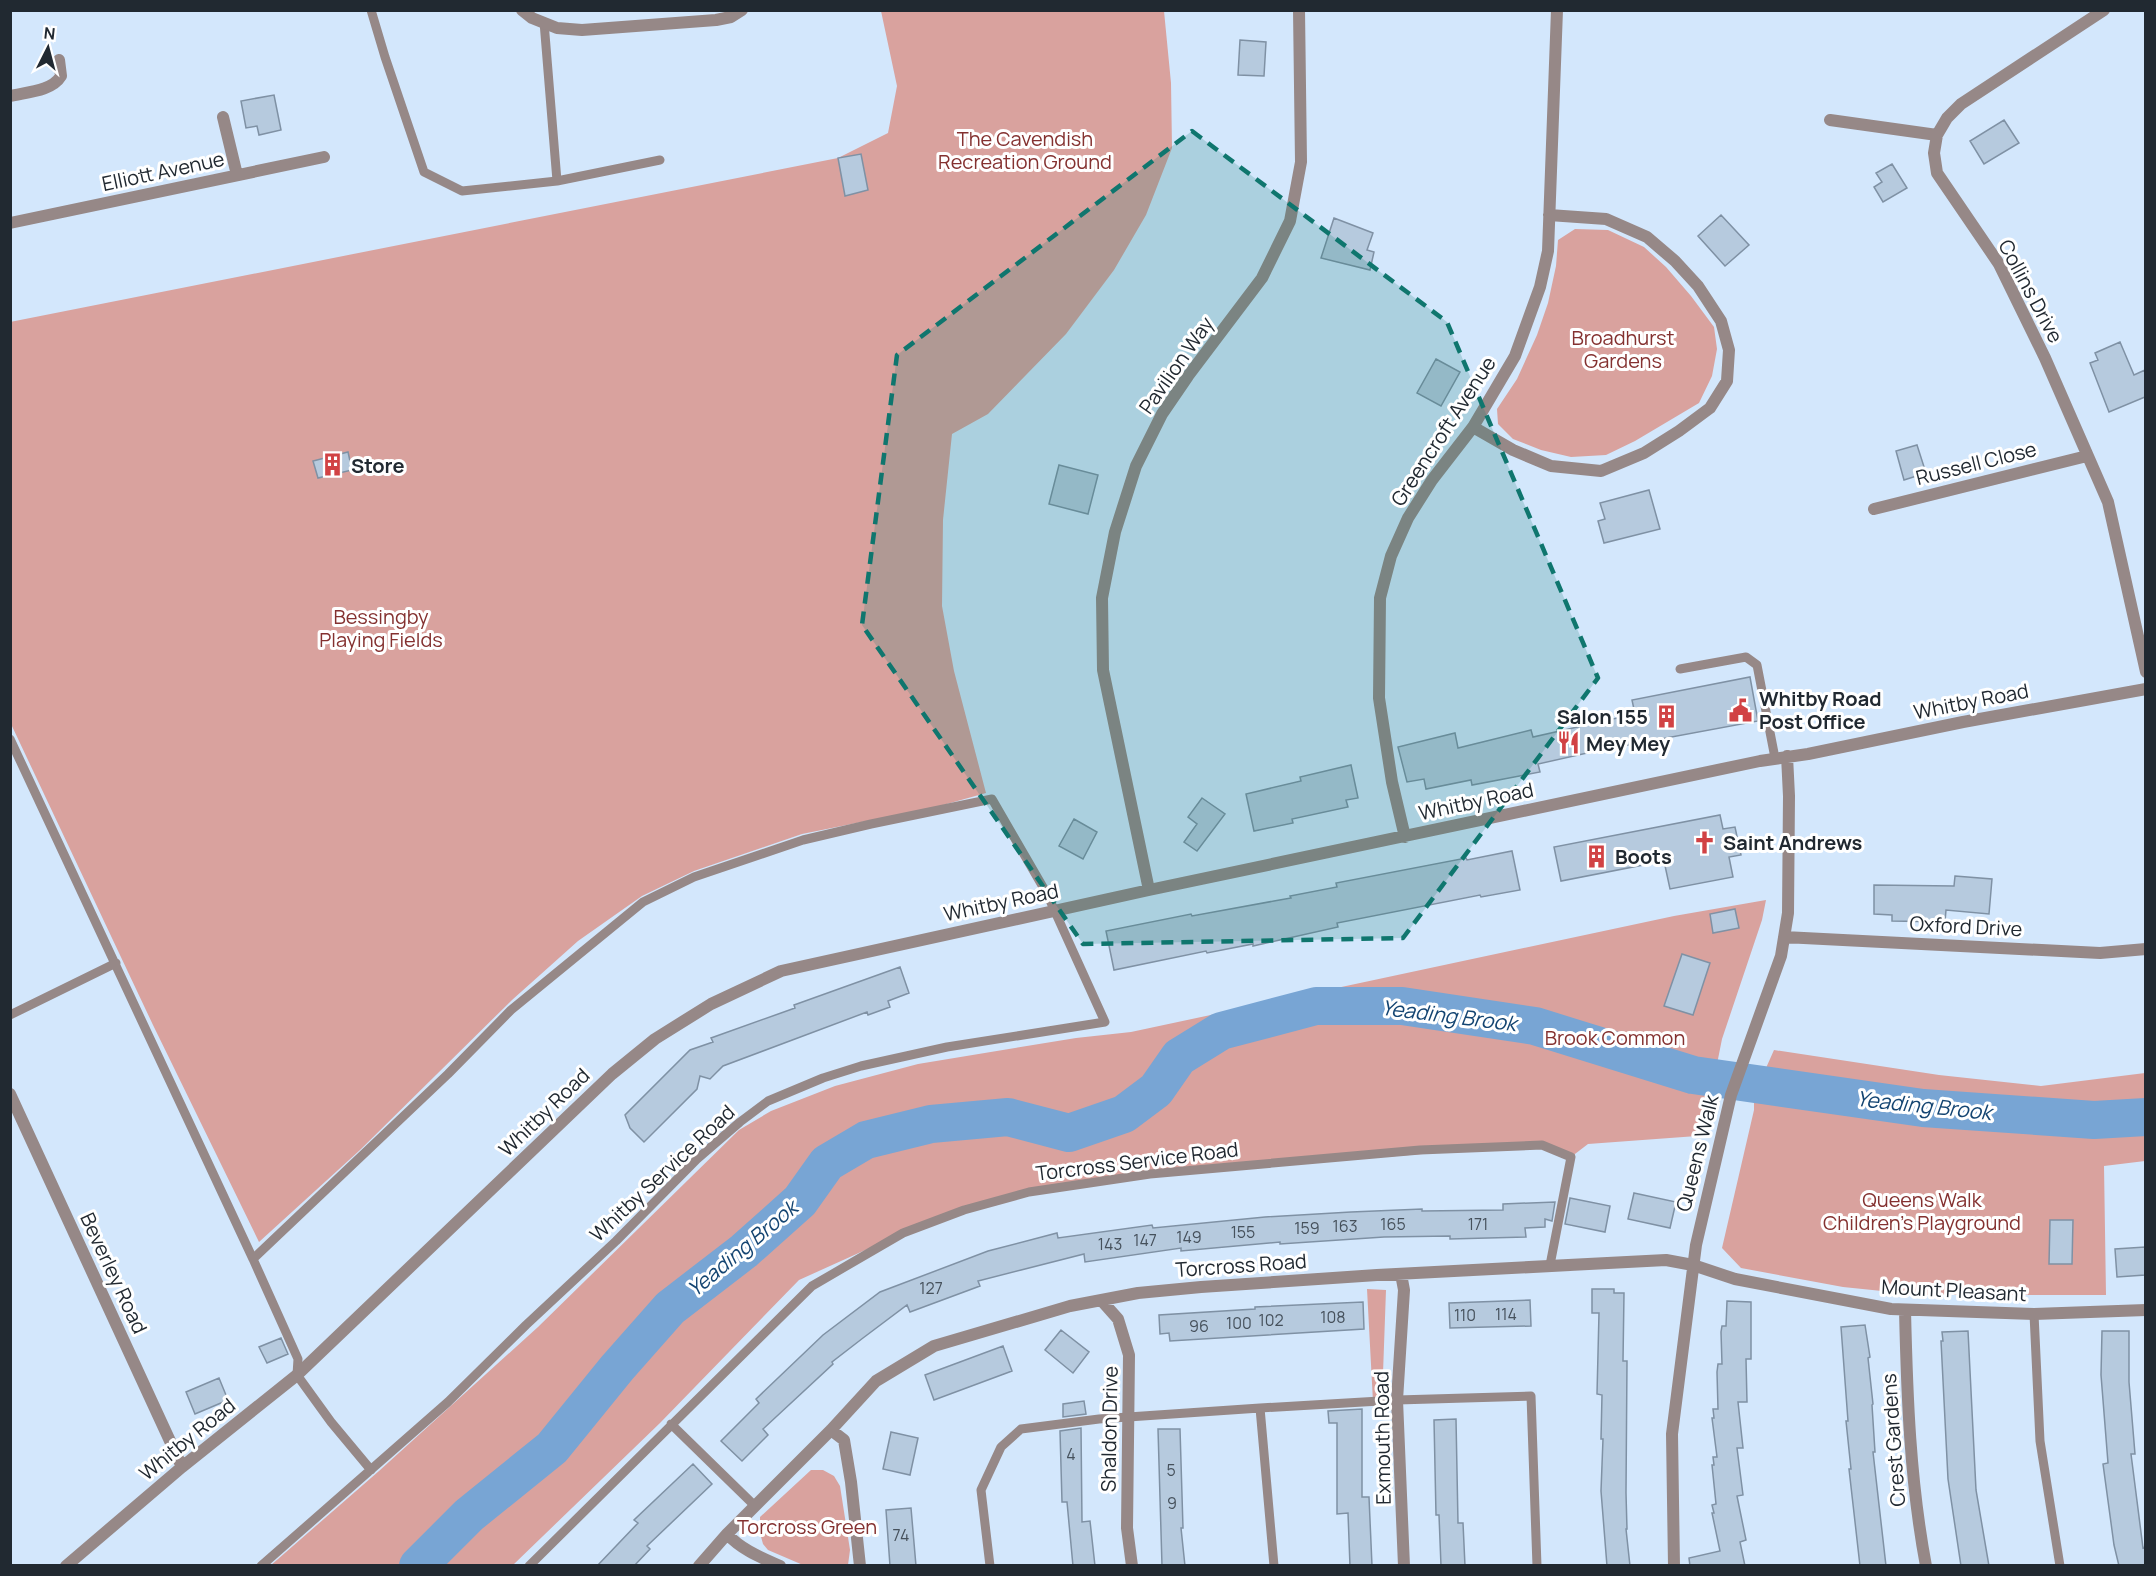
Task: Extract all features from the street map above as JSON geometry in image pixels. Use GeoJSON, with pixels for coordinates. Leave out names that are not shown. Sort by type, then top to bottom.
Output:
{"type":"FeatureCollection","features":[{"type":"Feature","properties":{"kind":"street"},"geometry":{"type":"LineString","coordinates":[[522,10],[557,28],[582,30],[716,20],[731,17],[742,10]]}},
{"type":"Feature","properties":{"kind":"street","name":"Pavilion Way"},"geometry":{"type":"LineString","coordinates":[[1149,890],[1103,670],[1102,598],[1116,532],[1136,466],[1162,414],[1188,375],[1262,278],[1290,220],[1301,162],[1299,10]]}},
{"type":"Feature","properties":{"kind":"street","name":"Greencroft Avenue"},"geometry":{"type":"LineString","coordinates":[[1405,837],[1392,782],[1378,698],[1380,598],[1391,556],[1408,518],[1432,480],[1473,427],[1515,357],[1540,287],[1548,251],[1557,10]]}},
{"type":"Feature","properties":{"kind":"street"},"geometry":{"type":"LineString","coordinates":[[1830,120],[1937,135],[1947,118],[1961,104],[2104,10]]}},
{"type":"Feature","properties":{"kind":"street"},"geometry":{"type":"LineString","coordinates":[[10,96],[39,90],[57,83],[62,76],[58,60]]}},
{"type":"Feature","properties":{"kind":"street"},"geometry":{"type":"LineString","coordinates":[[223,117],[237,175]]}},
{"type":"Feature","properties":{"kind":"street","name":"Collins Drive"},"geometry":{"type":"LineString","coordinates":[[1937,135],[1934,153],[1937,173],[1999,264],[2055,378],[2108,502],[2145,672]]}},
{"type":"Feature","properties":{"kind":"street","name":"Elliott Avenue"},"geometry":{"type":"LineString","coordinates":[[10,223],[324,157]]}},
{"type":"Feature","properties":{"kind":"street"},"geometry":{"type":"LineString","coordinates":[[1473,427],[1513,450],[1551,466],[1601,471],[1644,453],[1679,431],[1710,408],[1727,381],[1729,350],[1721,321],[1698,286],[1675,261],[1647,237],[1606,219],[1549,215]]}},
{"type":"Feature","properties":{"kind":"street","name":"Russell Close"},"geometry":{"type":"LineString","coordinates":[[1874,509],[2087,456]]}},
{"type":"Feature","properties":{"kind":"street","name":"Whitby Road"},"geometry":{"type":"LineString","coordinates":[[66,1566],[182,1467],[297,1375],[612,1074],[655,1039],[702,1010],[781,971],[1054,910],[1781,757],[1808,754],[1963,722],[2145,689]]}},
{"type":"Feature","properties":{"kind":"street","name":"Queens Walk"},"geometry":{"type":"LineString","coordinates":[[1674,1566],[1672,1434],[1693,1265],[1707,1194],[1731,1095],[1781,956],[1788,912],[1789,796],[1781,757]]}},
{"type":"Feature","properties":{"kind":"street","name":"Oxford Drive"},"geometry":{"type":"LineString","coordinates":[[1784,937],[2100,953],[2145,949]]}},
{"type":"Feature","properties":{"kind":"street","name":"Beverley Road"},"geometry":{"type":"LineString","coordinates":[[10,1094],[182,1467]]}},
{"type":"Feature","properties":{"kind":"street","name":"Torcross Road"},"geometry":{"type":"LineString","coordinates":[[699,1566],[727,1534],[831,1431],[876,1381],[934,1346],[1070,1306],[1138,1293],[1550,1265],[1666,1260],[1693,1265]]}},
{"type":"Feature","properties":{"kind":"street","name":"Mount Pleasant"},"geometry":{"type":"LineString","coordinates":[[1693,1265],[1735,1279],[1905,1310],[2034,1314],[2145,1310]]}},
{"type":"Feature","properties":{"kind":"street","name":"Exmouth Road"},"geometry":{"type":"LineString","coordinates":[[1401,1274],[1404,1290],[1397,1400],[1404,1566]]}},
{"type":"Feature","properties":{"kind":"street","name":"Shaldon Drive"},"geometry":{"type":"LineString","coordinates":[[1102,1301],[1118,1319],[1129,1355],[1127,1528],[1132,1566]]}},
{"type":"Feature","properties":{"kind":"street","name":"Crest Gardens"},"geometry":{"type":"LineString","coordinates":[[1905,1310],[1907,1401],[1915,1492],[1926,1566]]}},
{"type":"Feature","properties":{"kind":"street"},"geometry":{"type":"LineString","coordinates":[[831,1431],[844,1440],[860,1566]]}},
{"type":"Feature","properties":{"kind":"street"},"geometry":{"type":"LineString","coordinates":[[727,1534],[744,1549],[780,1566]]}},
{"type":"Feature","properties":{"kind":"lane"},"geometry":{"type":"LineString","coordinates":[[371,10],[424,172],[462,191],[557,181],[660,160]]}},
{"type":"Feature","properties":{"kind":"lane"},"geometry":{"type":"LineString","coordinates":[[544,22],[557,181]]}},
{"type":"Feature","properties":{"kind":"lane"},"geometry":{"type":"LineString","coordinates":[[1680,669],[1746,657],[1757,665],[1781,757]]}},
{"type":"Feature","properties":{"kind":"lane"},"geometry":{"type":"LineString","coordinates":[[10,739],[298,1359],[297,1375],[371,1470]]}},
{"type":"Feature","properties":{"kind":"lane"},"geometry":{"type":"LineString","coordinates":[[253,1260],[448,1074],[511,1010],[643,902],[694,877],[803,840],[992,799],[1054,910]]}},
{"type":"Feature","properties":{"kind":"lane","name":"Whitby Service Road"},"geometry":{"type":"LineString","coordinates":[[261,1566],[448,1402],[616,1241],[697,1159],[768,1101],[823,1078],[861,1066],[947,1047],[1105,1022],[1054,910]]}},
{"type":"Feature","properties":{"kind":"lane"},"geometry":{"type":"LineString","coordinates":[[10,1015],[116,963]]}},
{"type":"Feature","properties":{"kind":"lane","name":"Torcross Service Road"},"geometry":{"type":"LineString","coordinates":[[529,1566],[812,1286],[903,1233],[964,1210],[1034,1191],[1150,1174],[1420,1150],[1542,1145],[1571,1157],[1550,1265]]}},
{"type":"Feature","properties":{"kind":"lane"},"geometry":{"type":"LineString","coordinates":[[2034,1314],[2040,1441],[2060,1566]]}},
{"type":"Feature","properties":{"kind":"lane"},"geometry":{"type":"LineString","coordinates":[[990,1566],[981,1490],[1001,1447],[1021,1429],[1087,1420],[1260,1408],[1397,1400],[1531,1396],[1537,1566]]}},
{"type":"Feature","properties":{"kind":"lane"},"geometry":{"type":"LineString","coordinates":[[1260,1408],[1274,1566]]}},
{"type":"Feature","properties":{"kind":"lane"},"geometry":{"type":"LineString","coordinates":[[671,1424],[755,1506]]}},
{"type":"Feature","properties":{"kind":"highlighted area"},"geometry":{"type":"Polygon","coordinates":[[[1192,131],[1447,322],[1598,678],[1403,938],[1083,944],[862,625],[897,355],[1192,131]]]}},
{"type":"Feature","properties":{"kind":"green space","name":"Bessingby Playing Fields"},"geometry":{"type":"Polygon","coordinates":[[[881,11],[1164,11],[1171,83],[1172,148],[1146,215],[1114,270],[1066,334],[988,414],[952,434],[943,520],[942,606],[954,671],[986,793],[936,807],[802,834],[694,871],[642,896],[578,941],[512,1000],[360,1150],[259,1242],[153,1025],[11,724],[10,322],[838,158],[888,133],[897,86],[881,11]]]}},
{"type":"Feature","properties":{"kind":"green space","name":"Broadhurst Gardens"},"geometry":{"type":"Polygon","coordinates":[[[1575,229],[1608,230],[1644,247],[1666,267],[1714,327],[1717,349],[1712,376],[1699,403],[1635,441],[1606,455],[1571,457],[1541,450],[1513,439],[1498,424],[1497,409],[1517,379],[1537,335],[1548,303],[1556,266],[1558,240],[1575,229]]]}},
{"type":"Feature","properties":{"kind":"green space","name":"Brook Common"},"geometry":{"type":"Polygon","coordinates":[[[1766,900],[1762,920],[1722,1039],[1712,1089],[1697,1136],[1588,1144],[1571,1157],[1542,1145],[1184,1172],[1029,1192],[903,1233],[799,1280],[660,1423],[513,1565],[270,1566],[538,1327],[739,1130],[771,1111],[835,1086],[918,1064],[1076,1038],[1131,1032],[1674,916],[1766,900]]]}},
{"type":"Feature","properties":{"kind":"green space","name":"Queens Walk Children's Playground"},"geometry":{"type":"Polygon","coordinates":[[[1774,1050],[1939,1075],[2041,1086],[2145,1073],[2145,1161],[2104,1166],[2106,1295],[1921,1295],[1843,1287],[1741,1268],[1722,1248],[1754,1110],[1754,1095],[1774,1050]]]}},
{"type":"Feature","properties":{"kind":"green space"},"geometry":{"type":"Polygon","coordinates":[[[1367,1289],[1386,1290],[1382,1401],[1373,1402],[1367,1289]]]}},
{"type":"Feature","properties":{"kind":"green space","name":"Torcross Green"},"geometry":{"type":"Polygon","coordinates":[[[811,1470],[823,1470],[834,1476],[840,1486],[850,1550],[848,1565],[803,1565],[768,1550],[763,1544],[760,1517],[811,1470]]]}},
{"type":"Feature","properties":{"kind":"building"},"geometry":{"type":"Polygon","coordinates":[[[1240,40],[1266,42],[1264,76],[1238,75],[1240,40]]]}},
{"type":"Feature","properties":{"kind":"building"},"geometry":{"type":"Polygon","coordinates":[[[274,95],[281,130],[259,135],[257,126],[246,128],[241,101],[274,95]]]}},
{"type":"Feature","properties":{"kind":"building"},"geometry":{"type":"Polygon","coordinates":[[[2004,120],[2019,143],[1984,164],[1970,141],[2004,120]]]}},
{"type":"Feature","properties":{"kind":"building"},"geometry":{"type":"Polygon","coordinates":[[[861,154],[868,190],[845,196],[838,158],[861,154]]]}},
{"type":"Feature","properties":{"kind":"building"},"geometry":{"type":"Polygon","coordinates":[[[1892,164],[1907,188],[1883,202],[1874,187],[1882,182],[1876,173],[1892,164]]]}},
{"type":"Feature","properties":{"kind":"building"},"geometry":{"type":"Polygon","coordinates":[[[1721,215],[1749,245],[1725,266],[1698,236],[1721,215]]]}},
{"type":"Feature","properties":{"kind":"building"},"geometry":{"type":"Polygon","coordinates":[[[1334,218],[1373,233],[1367,250],[1374,252],[1370,270],[1321,258],[1334,218]]]}},
{"type":"Feature","properties":{"kind":"building"},"geometry":{"type":"Polygon","coordinates":[[[2120,342],[2134,375],[2145,370],[2145,397],[2109,412],[2090,363],[2098,360],[2095,353],[2120,342]]]}},
{"type":"Feature","properties":{"kind":"building"},"geometry":{"type":"Polygon","coordinates":[[[1436,359],[1460,372],[1441,406],[1417,393],[1436,359]]]}},
{"type":"Feature","properties":{"kind":"building"},"geometry":{"type":"Polygon","coordinates":[[[1917,445],[1926,473],[1904,480],[1896,451],[1917,445]]]}},
{"type":"Feature","properties":{"kind":"building","name":"Store"},"geometry":{"type":"Polygon","coordinates":[[[348,452],[352,470],[318,478],[313,461],[348,452]]]}},
{"type":"Feature","properties":{"kind":"building"},"geometry":{"type":"Polygon","coordinates":[[[1059,465],[1098,475],[1088,514],[1049,504],[1059,465]]]}},
{"type":"Feature","properties":{"kind":"building"},"geometry":{"type":"Polygon","coordinates":[[[1649,490],[1660,529],[1604,543],[1598,521],[1605,519],[1600,503],[1649,490]]]}},
{"type":"Feature","properties":{"kind":"building"},"geometry":{"type":"Polygon","coordinates":[[[1750,677],[1758,721],[1538,764],[1540,772],[1472,785],[1471,780],[1426,789],[1424,779],[1407,782],[1398,747],[1455,733],[1458,748],[1531,730],[1533,737],[1635,714],[1632,700],[1750,677]]]}},
{"type":"Feature","properties":{"kind":"building"},"geometry":{"type":"Polygon","coordinates":[[[1351,765],[1358,798],[1346,800],[1348,807],[1292,819],[1293,823],[1254,831],[1246,794],[1301,781],[1300,777],[1351,765]]]}},
{"type":"Feature","properties":{"kind":"building"},"geometry":{"type":"Polygon","coordinates":[[[1202,798],[1225,814],[1197,851],[1184,842],[1197,824],[1188,817],[1202,798]]]}},
{"type":"Feature","properties":{"kind":"building"},"geometry":{"type":"Polygon","coordinates":[[[1720,815],[1723,829],[1735,827],[1741,855],[1729,857],[1733,877],[1670,889],[1664,861],[1561,881],[1554,847],[1720,815]]]}},
{"type":"Feature","properties":{"kind":"building"},"geometry":{"type":"Polygon","coordinates":[[[1074,819],[1097,832],[1083,859],[1059,846],[1074,819]]]}},
{"type":"Feature","properties":{"kind":"building"},"geometry":{"type":"Polygon","coordinates":[[[1512,851],[1520,890],[1481,897],[1480,895],[1337,923],[1338,927],[1253,946],[1253,944],[1207,953],[1206,951],[1114,970],[1106,931],[1191,914],[1192,916],[1291,898],[1290,896],[1337,887],[1336,883],[1512,851]]]}},
{"type":"Feature","properties":{"kind":"building"},"geometry":{"type":"Polygon","coordinates":[[[1955,876],[1992,879],[1989,914],[1946,910],[1945,922],[1892,921],[1892,915],[1874,914],[1874,885],[1954,886],[1955,876]]]}},
{"type":"Feature","properties":{"kind":"building"},"geometry":{"type":"Polygon","coordinates":[[[1735,909],[1739,928],[1713,933],[1710,914],[1735,909]]]}},
{"type":"Feature","properties":{"kind":"building"},"geometry":{"type":"Polygon","coordinates":[[[1682,954],[1710,963],[1693,1015],[1664,1006],[1682,954]]]}},
{"type":"Feature","properties":{"kind":"building"},"geometry":{"type":"Polygon","coordinates":[[[900,967],[909,993],[888,1001],[890,1007],[868,1015],[867,1012],[723,1066],[710,1079],[700,1076],[697,1089],[644,1142],[630,1128],[625,1115],[690,1050],[713,1042],[711,1038],[795,1008],[794,1005],[900,967]]]}},
{"type":"Feature","properties":{"kind":"building"},"geometry":{"type":"Polygon","coordinates":[[[1634,1193],[1676,1202],[1670,1228],[1628,1219],[1634,1193]]]}},
{"type":"Feature","properties":{"kind":"building"},"geometry":{"type":"Polygon","coordinates":[[[1570,1198],[1610,1206],[1605,1232],[1565,1224],[1570,1198]]]}},
{"type":"Feature","properties":{"kind":"building"},"geometry":{"type":"Polygon","coordinates":[[[1555,1202],[1552,1221],[1545,1219],[1545,1227],[1525,1228],[1526,1237],[1450,1239],[1450,1236],[1384,1237],[1280,1244],[1280,1242],[1181,1251],[1181,1248],[1085,1262],[1084,1254],[978,1281],[980,1286],[910,1312],[907,1305],[863,1338],[832,1362],[833,1364],[763,1429],[768,1435],[742,1461],[721,1441],[759,1403],[756,1399],[823,1335],[880,1292],[988,1251],[1057,1233],[1058,1238],[1152,1225],[1153,1228],[1265,1217],[1351,1212],[1422,1209],[1422,1211],[1503,1210],[1503,1204],[1555,1202]]]}},
{"type":"Feature","properties":{"kind":"building"},"geometry":{"type":"Polygon","coordinates":[[[2050,1220],[2073,1220],[2072,1264],[2049,1264],[2050,1220]]]}},
{"type":"Feature","properties":{"kind":"building"},"geometry":{"type":"Polygon","coordinates":[[[2145,1247],[2145,1275],[2117,1277],[2115,1249],[2145,1247]]]}},
{"type":"Feature","properties":{"kind":"building"},"geometry":{"type":"Polygon","coordinates":[[[1592,1289],[1614,1289],[1614,1293],[1624,1293],[1623,1361],[1627,1361],[1626,1529],[1630,1566],[1607,1566],[1601,1491],[1602,1395],[1597,1394],[1599,1313],[1592,1313],[1592,1289]]]}},
{"type":"Feature","properties":{"kind":"building"},"geometry":{"type":"Polygon","coordinates":[[[1530,1300],[1531,1326],[1450,1328],[1449,1303],[1530,1300]]]}},
{"type":"Feature","properties":{"kind":"building"},"geometry":{"type":"Polygon","coordinates":[[[1727,1301],[1751,1302],[1751,1359],[1746,1359],[1747,1402],[1738,1402],[1743,1448],[1737,1448],[1743,1495],[1737,1496],[1746,1540],[1740,1542],[1745,1566],[1690,1566],[1689,1558],[1720,1551],[1712,1513],[1714,1513],[1712,1505],[1716,1504],[1712,1465],[1714,1465],[1713,1457],[1717,1457],[1712,1418],[1714,1418],[1713,1409],[1718,1409],[1717,1372],[1718,1364],[1722,1364],[1721,1332],[1722,1326],[1726,1326],[1727,1301]]]}},
{"type":"Feature","properties":{"kind":"building"},"geometry":{"type":"Polygon","coordinates":[[[1363,1302],[1364,1329],[1170,1341],[1169,1333],[1160,1334],[1159,1315],[1255,1309],[1255,1307],[1363,1302]]]}},
{"type":"Feature","properties":{"kind":"building"},"geometry":{"type":"Polygon","coordinates":[[[1865,1325],[1873,1404],[1875,1452],[1873,1452],[1886,1566],[1860,1566],[1849,1469],[1851,1469],[1841,1327],[1865,1325]]]}},
{"type":"Feature","properties":{"kind":"building"},"geometry":{"type":"Polygon","coordinates":[[[1061,1330],[1089,1352],[1073,1373],[1045,1350],[1061,1330]]]}},
{"type":"Feature","properties":{"kind":"building"},"geometry":{"type":"Polygon","coordinates":[[[1968,1331],[1976,1490],[1989,1566],[1961,1566],[1948,1479],[1942,1332],[1968,1331]]]}},
{"type":"Feature","properties":{"kind":"building"},"geometry":{"type":"Polygon","coordinates":[[[2102,1331],[2129,1331],[2129,1382],[2135,1454],[2131,1454],[2143,1548],[2145,1547],[2145,1566],[2119,1566],[2114,1545],[2103,1464],[2108,1463],[2101,1375],[2102,1331]]]}},
{"type":"Feature","properties":{"kind":"building"},"geometry":{"type":"Polygon","coordinates":[[[281,1338],[288,1354],[267,1363],[259,1347],[281,1338]]]}},
{"type":"Feature","properties":{"kind":"building"},"geometry":{"type":"Polygon","coordinates":[[[1003,1346],[1012,1371],[934,1400],[925,1375],[1003,1346]]]}},
{"type":"Feature","properties":{"kind":"building"},"geometry":{"type":"Polygon","coordinates":[[[219,1378],[228,1400],[195,1414],[186,1392],[219,1378]]]}},
{"type":"Feature","properties":{"kind":"building"},"geometry":{"type":"Polygon","coordinates":[[[1084,1401],[1086,1414],[1063,1417],[1063,1404],[1084,1401]]]}},
{"type":"Feature","properties":{"kind":"building"},"geometry":{"type":"Polygon","coordinates":[[[1362,1409],[1362,1497],[1369,1497],[1372,1566],[1350,1566],[1348,1513],[1337,1514],[1337,1423],[1329,1423],[1328,1411],[1362,1409]]]}},
{"type":"Feature","properties":{"kind":"building"},"geometry":{"type":"Polygon","coordinates":[[[1456,1419],[1458,1523],[1463,1523],[1465,1566],[1441,1566],[1439,1515],[1436,1515],[1434,1420],[1456,1419]]]}},
{"type":"Feature","properties":{"kind":"building"},"geometry":{"type":"Polygon","coordinates":[[[1081,1428],[1082,1522],[1090,1521],[1095,1566],[1073,1566],[1067,1502],[1062,1502],[1060,1431],[1081,1428]]]}},
{"type":"Feature","properties":{"kind":"building"},"geometry":{"type":"Polygon","coordinates":[[[1158,1429],[1180,1429],[1183,1528],[1181,1528],[1185,1566],[1162,1566],[1158,1429]]]}},
{"type":"Feature","properties":{"kind":"building"},"geometry":{"type":"Polygon","coordinates":[[[891,1432],[918,1438],[910,1475],[883,1469],[891,1432]]]}},
{"type":"Feature","properties":{"kind":"building"},"geometry":{"type":"Polygon","coordinates":[[[693,1464],[712,1484],[647,1546],[650,1549],[634,1566],[597,1566],[638,1523],[634,1520],[693,1464]]]}},
{"type":"Feature","properties":{"kind":"building"},"geometry":{"type":"Polygon","coordinates":[[[911,1508],[916,1566],[890,1566],[886,1510],[911,1508]]]}},
{"type":"Feature","properties":{"kind":"waterway","name":"Yeading Brook"},"geometry":{"type":"LineString","coordinates":[[418,1566],[469,1515],[552,1448],[617,1368],[670,1308],[744,1251],[800,1201],[827,1163],[866,1140],[931,1124],[1008,1117],[1069,1133],[1124,1114],[1156,1090],[1179,1057],[1221,1031],[1316,1006],[1402,1006],[1535,1026],[1693,1075],[1923,1108],[2094,1120],[2146,1117]]}},
{"type":"Feature","properties":{"kind":"place","name":"Store"},"geometry":{"type":"Point","coordinates":[333,465]}},
{"type":"Feature","properties":{"kind":"place","name":"Whitby Road Post Office"},"geometry":{"type":"Point","coordinates":[1741,710]}},
{"type":"Feature","properties":{"kind":"place","name":"Salon 155"},"geometry":{"type":"Point","coordinates":[1666,716]}},
{"type":"Feature","properties":{"kind":"place","name":"Mey Mey"},"geometry":{"type":"Point","coordinates":[1568,743]}},
{"type":"Feature","properties":{"kind":"place","name":"Saint Andrews"},"geometry":{"type":"Point","coordinates":[1705,842]}},
{"type":"Feature","properties":{"kind":"place","name":"Boots"},"geometry":{"type":"Point","coordinates":[1597,856]}},
{"type":"Feature","properties":{"kind":"park label","name":"The Cavendish Recreation Ground"},"geometry":{"type":"Point","coordinates":[1025,150]}}]}
